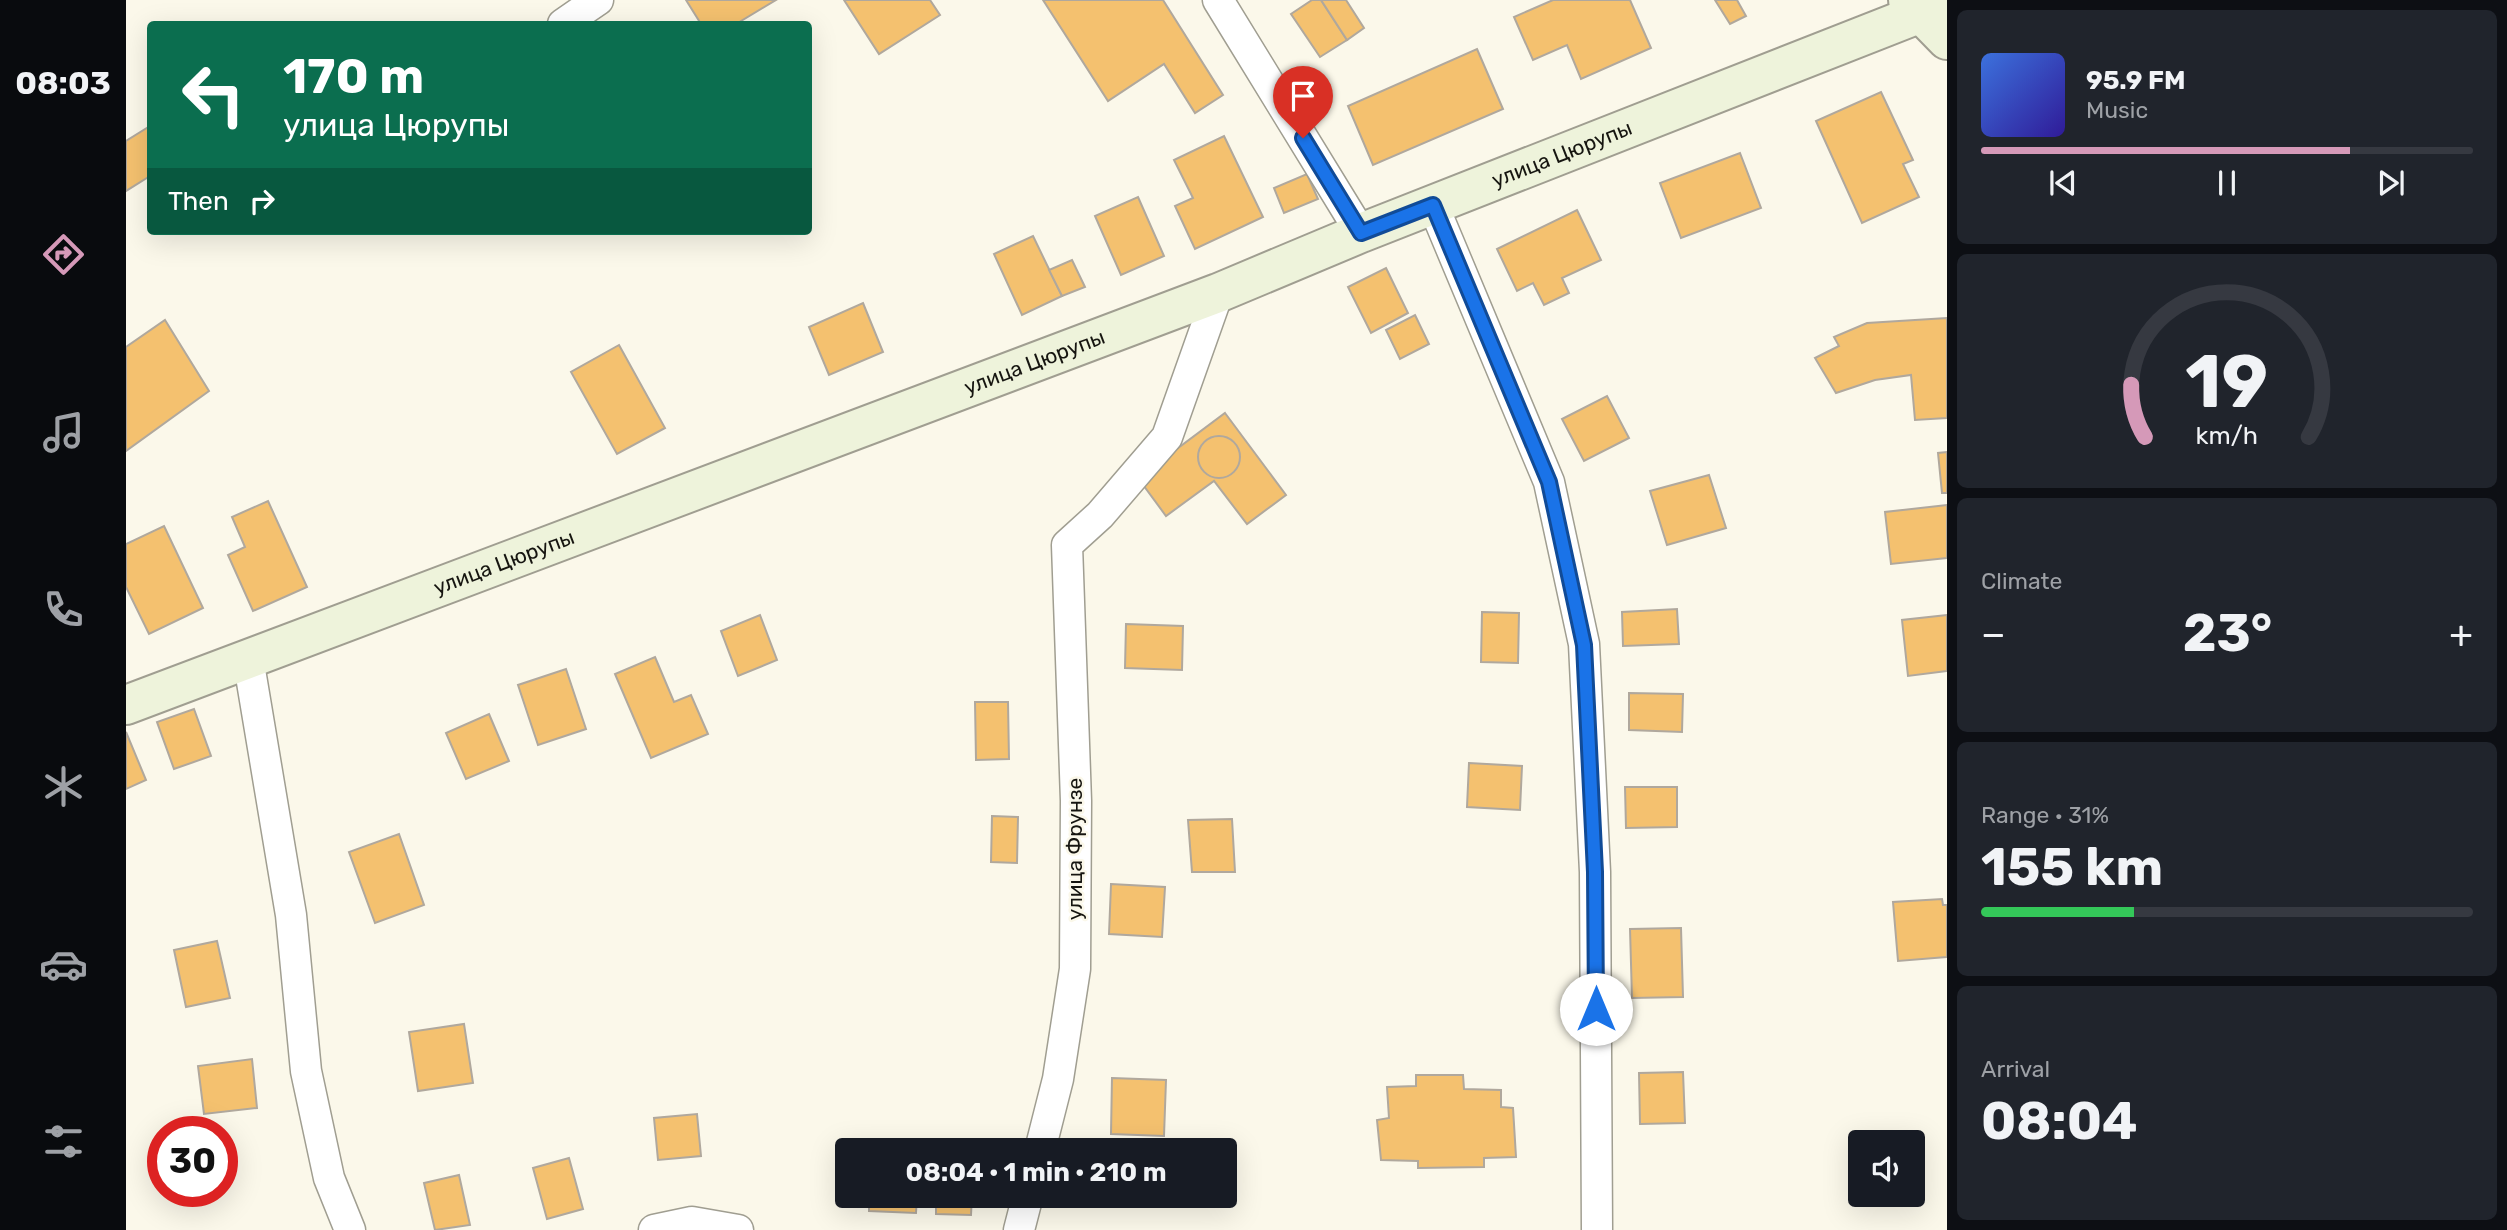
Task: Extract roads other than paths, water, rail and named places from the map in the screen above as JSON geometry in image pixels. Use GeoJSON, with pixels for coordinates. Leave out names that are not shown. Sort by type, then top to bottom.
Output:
{"type":"FeatureCollection","features":[{"type":"Feature","properties":{"kind":"main road","name":"улица Цюрупы"},"geometry":{"type":"LineString","coordinates":[[126,705],[1218,293],[1921,4]]}},
{"type":"Feature","properties":{"kind":"main road"},"geometry":{"type":"LineString","coordinates":[[1921,4],[1947,40]]}},
{"type":"Feature","properties":{"kind":"street"},"geometry":{"type":"LineString","coordinates":[[567,21],[598,0]]}},
{"type":"Feature","properties":{"kind":"street"},"geometry":{"type":"LineString","coordinates":[[1218,0],[1361,233]]}},
{"type":"Feature","properties":{"kind":"street"},"geometry":{"type":"LineString","coordinates":[[1433,205],[1549,482],[1584,645],[1595,872],[1597,1230]]}},
{"type":"Feature","properties":{"kind":"street","name":"улица Фрунзе"},"geometry":{"type":"LineString","coordinates":[[1043,1138],[1058,1079],[1075,969],[1076,801],[1067,545],[1100,515],[1167,437],[1218,293]]}},
{"type":"Feature","properties":{"kind":"street"},"geometry":{"type":"LineString","coordinates":[[248,658],[291,915],[306,1071],[329,1178],[350,1230]]}},
{"type":"Feature","properties":{"kind":"street"},"geometry":{"type":"LineString","coordinates":[[1019,1230],[1025,1208]]}},
{"type":"Feature","properties":{"kind":"street"},"geometry":{"type":"LineString","coordinates":[[654,1230],[692,1222],[738,1230]]}}]}
